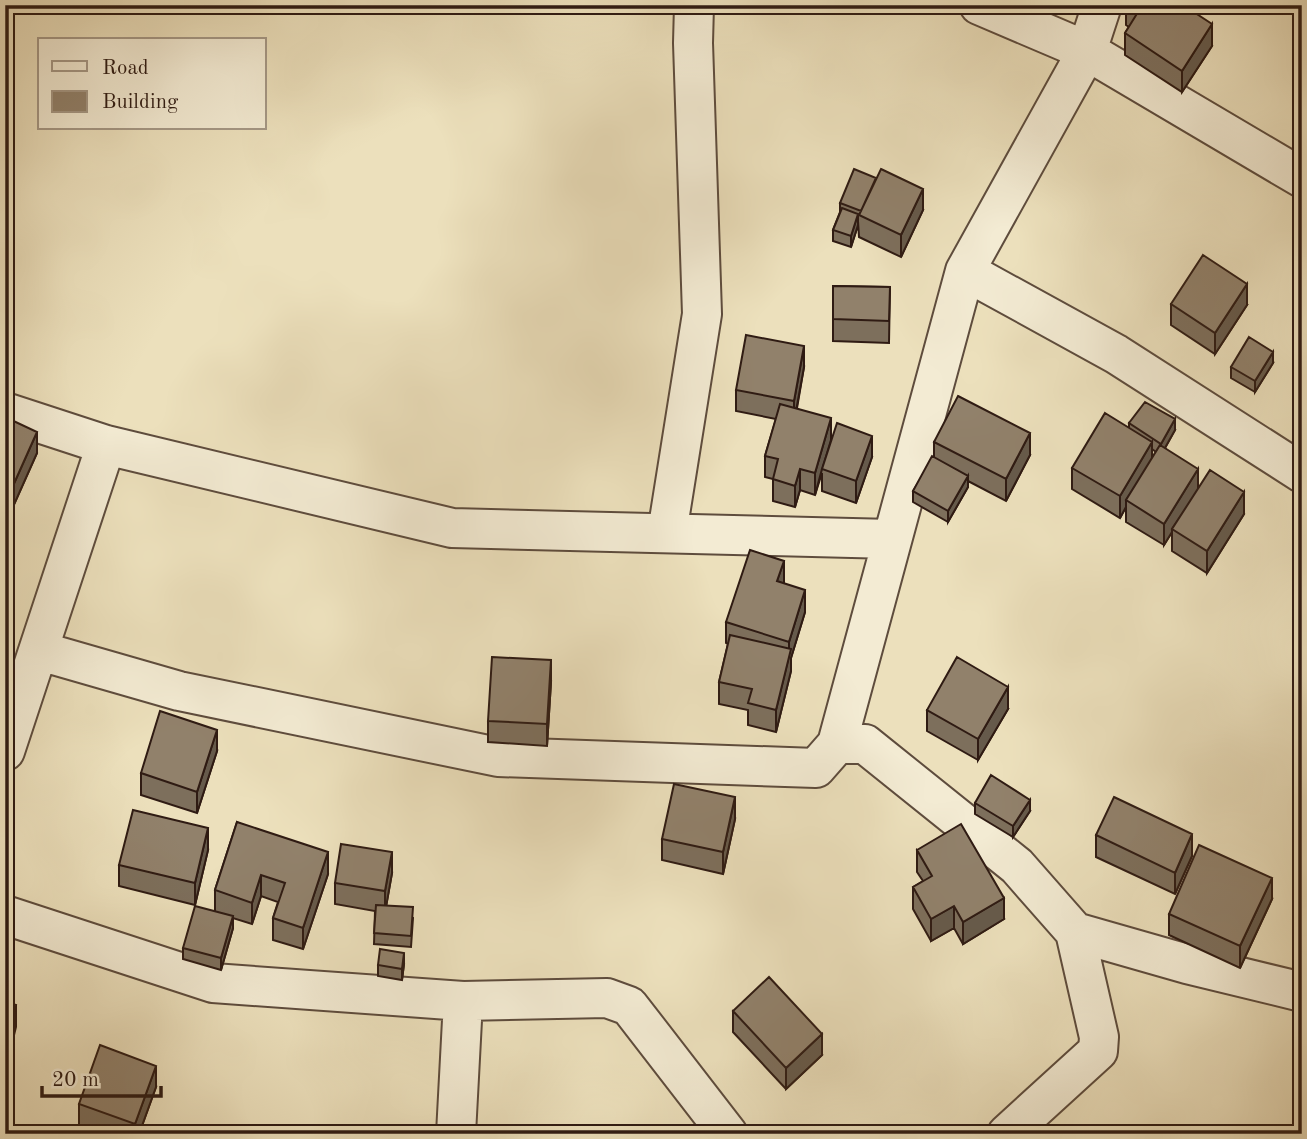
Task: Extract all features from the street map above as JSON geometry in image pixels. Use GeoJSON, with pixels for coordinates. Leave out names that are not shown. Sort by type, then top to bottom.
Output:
{"type":"FeatureCollection","features":[{"type":"Feature","properties":{"kind":"street"},"geometry":{"type":"LineString","coordinates":[[667,533],[702,314],[694,5]]}},
{"type":"Feature","properties":{"kind":"street"},"geometry":{"type":"LineString","coordinates":[[979,5],[1087,51],[1302,178]]}},
{"type":"Feature","properties":{"kind":"street"},"geometry":{"type":"LineString","coordinates":[[40,651],[179,691],[498,757],[816,768],[836,744],[965,271],[1087,51],[1102,5]]}},
{"type":"Feature","properties":{"kind":"street"},"geometry":{"type":"LineString","coordinates":[[965,271],[1116,354],[1302,473]]}},
{"type":"Feature","properties":{"kind":"street"},"geometry":{"type":"LineString","coordinates":[[5,412],[106,445],[452,528],[892,539]]}},
{"type":"Feature","properties":{"kind":"street"},"geometry":{"type":"LineString","coordinates":[[5,751],[106,445]]}},
{"type":"Feature","properties":{"kind":"street"},"geometry":{"type":"LineString","coordinates":[[836,744],[865,744],[1017,866],[1075,932],[1099,1037],[1098,1051],[1007,1134]]}},
{"type":"Feature","properties":{"kind":"street"},"geometry":{"type":"LineString","coordinates":[[5,915],[214,983],[463,1001],[607,998],[629,1006],[727,1134]]}},
{"type":"Feature","properties":{"kind":"street"},"geometry":{"type":"LineString","coordinates":[[1075,932],[1187,964],[1302,992]]}},
{"type":"Feature","properties":{"kind":"street"},"geometry":{"type":"LineString","coordinates":[[456,1134],[463,1001]]}},
{"type":"Feature","properties":{"kind":"building"},"geometry":{"type":"Polygon","coordinates":[[[1129,5],[1183,5],[1212,24],[1182,71],[1125,33],[1138,12],[1129,5]]]}},
{"type":"Feature","properties":{"kind":"building"},"geometry":{"type":"Polygon","coordinates":[[[854,169],[876,178],[861,211],[840,203],[854,169]]]}},
{"type":"Feature","properties":{"kind":"building"},"geometry":{"type":"Polygon","coordinates":[[[881,169],[923,189],[901,235],[859,215],[881,169]]]}},
{"type":"Feature","properties":{"kind":"building"},"geometry":{"type":"Polygon","coordinates":[[[842,208],[858,214],[851,236],[833,230],[842,208]]]}},
{"type":"Feature","properties":{"kind":"building"},"geometry":{"type":"Polygon","coordinates":[[[1203,255],[1247,284],[1215,333],[1171,304],[1203,255]]]}},
{"type":"Feature","properties":{"kind":"building"},"geometry":{"type":"Polygon","coordinates":[[[833,286],[890,287],[889,321],[833,319],[833,286]]]}},
{"type":"Feature","properties":{"kind":"building"},"geometry":{"type":"Polygon","coordinates":[[[746,335],[804,346],[794,401],[736,390],[746,335]]]}},
{"type":"Feature","properties":{"kind":"building"},"geometry":{"type":"Polygon","coordinates":[[[1249,337],[1273,352],[1255,381],[1231,367],[1249,337]]]}},
{"type":"Feature","properties":{"kind":"building"},"geometry":{"type":"Polygon","coordinates":[[[958,396],[1030,433],[1006,479],[934,442],[958,396]]]}},
{"type":"Feature","properties":{"kind":"building"},"geometry":{"type":"Polygon","coordinates":[[[1145,402],[1175,419],[1161,444],[1129,423],[1145,402]]]}},
{"type":"Feature","properties":{"kind":"building"},"geometry":{"type":"Polygon","coordinates":[[[780,404],[831,418],[815,473],[800,469],[795,486],[773,479],[778,459],[765,456],[780,404]]]}},
{"type":"Feature","properties":{"kind":"building"},"geometry":{"type":"Polygon","coordinates":[[[1105,413],[1152,442],[1120,496],[1072,468],[1105,413]]]}},
{"type":"Feature","properties":{"kind":"building"},"geometry":{"type":"Polygon","coordinates":[[[5,417],[37,432],[8,497],[5,495],[5,417]]]}},
{"type":"Feature","properties":{"kind":"building"},"geometry":{"type":"Polygon","coordinates":[[[837,423],[872,436],[856,481],[822,469],[837,423]]]}},
{"type":"Feature","properties":{"kind":"building"},"geometry":{"type":"Polygon","coordinates":[[[1160,445],[1198,469],[1164,524],[1126,500],[1160,445]]]}},
{"type":"Feature","properties":{"kind":"building"},"geometry":{"type":"Polygon","coordinates":[[[932,456],[968,476],[948,511],[913,491],[932,456]]]}},
{"type":"Feature","properties":{"kind":"building"},"geometry":{"type":"Polygon","coordinates":[[[1210,470],[1244,492],[1207,551],[1172,529],[1210,470]]]}},
{"type":"Feature","properties":{"kind":"building"},"geometry":{"type":"Polygon","coordinates":[[[750,550],[784,561],[777,581],[805,590],[789,642],[726,622],[750,550]]]}},
{"type":"Feature","properties":{"kind":"building"},"geometry":{"type":"Polygon","coordinates":[[[730,635],[791,649],[776,710],[748,703],[752,689],[719,682],[730,635]]]}},
{"type":"Feature","properties":{"kind":"building"},"geometry":{"type":"Polygon","coordinates":[[[492,657],[551,660],[547,724],[488,721],[492,657]]]}},
{"type":"Feature","properties":{"kind":"building"},"geometry":{"type":"Polygon","coordinates":[[[957,657],[1008,687],[978,739],[927,710],[957,657]]]}},
{"type":"Feature","properties":{"kind":"building"},"geometry":{"type":"Polygon","coordinates":[[[160,711],[217,730],[197,792],[141,773],[160,711]]]}},
{"type":"Feature","properties":{"kind":"building"},"geometry":{"type":"Polygon","coordinates":[[[991,775],[1030,800],[1013,826],[975,803],[991,775]]]}},
{"type":"Feature","properties":{"kind":"building"},"geometry":{"type":"Polygon","coordinates":[[[674,784],[735,797],[723,852],[662,839],[674,784]]]}},
{"type":"Feature","properties":{"kind":"building"},"geometry":{"type":"Polygon","coordinates":[[[1114,797],[1192,834],[1175,873],[1096,835],[1114,797]]]}},
{"type":"Feature","properties":{"kind":"building"},"geometry":{"type":"Polygon","coordinates":[[[133,810],[208,828],[195,883],[119,865],[133,810]]]}},
{"type":"Feature","properties":{"kind":"building"},"geometry":{"type":"Polygon","coordinates":[[[237,822],[328,852],[303,928],[273,918],[285,883],[261,875],[252,903],[215,890],[237,822]]]}},
{"type":"Feature","properties":{"kind":"building"},"geometry":{"type":"Polygon","coordinates":[[[961,824],[1004,898],[963,922],[954,906],[931,919],[913,887],[932,876],[917,850],[961,824]]]}},
{"type":"Feature","properties":{"kind":"building"},"geometry":{"type":"Polygon","coordinates":[[[341,844],[392,852],[385,891],[335,883],[341,844]]]}},
{"type":"Feature","properties":{"kind":"building"},"geometry":{"type":"Polygon","coordinates":[[[1199,845],[1272,878],[1240,946],[1169,914],[1199,845]]]}},
{"type":"Feature","properties":{"kind":"building"},"geometry":{"type":"Polygon","coordinates":[[[376,905],[413,907],[411,936],[374,933],[376,905]]]}},
{"type":"Feature","properties":{"kind":"building"},"geometry":{"type":"Polygon","coordinates":[[[195,906],[233,916],[221,958],[183,948],[195,906]]]}},
{"type":"Feature","properties":{"kind":"building"},"geometry":{"type":"Polygon","coordinates":[[[380,949],[404,953],[402,969],[378,965],[380,949]]]}},
{"type":"Feature","properties":{"kind":"building"},"geometry":{"type":"Polygon","coordinates":[[[769,977],[822,1034],[786,1068],[733,1011],[769,977]]]}},
{"type":"Feature","properties":{"kind":"building"},"geometry":{"type":"Polygon","coordinates":[[[5,1002],[16,1005],[5,1050],[5,1002]]]}},
{"type":"Feature","properties":{"kind":"building"},"geometry":{"type":"Polygon","coordinates":[[[100,1045],[156,1066],[135,1124],[79,1104],[100,1045]]]}},
{"type":"Feature","properties":{"kind":"building"},"geometry":{"type":"Polygon","coordinates":[[[686,1127],[695,1134],[681,1134],[686,1127]]]}}]}
